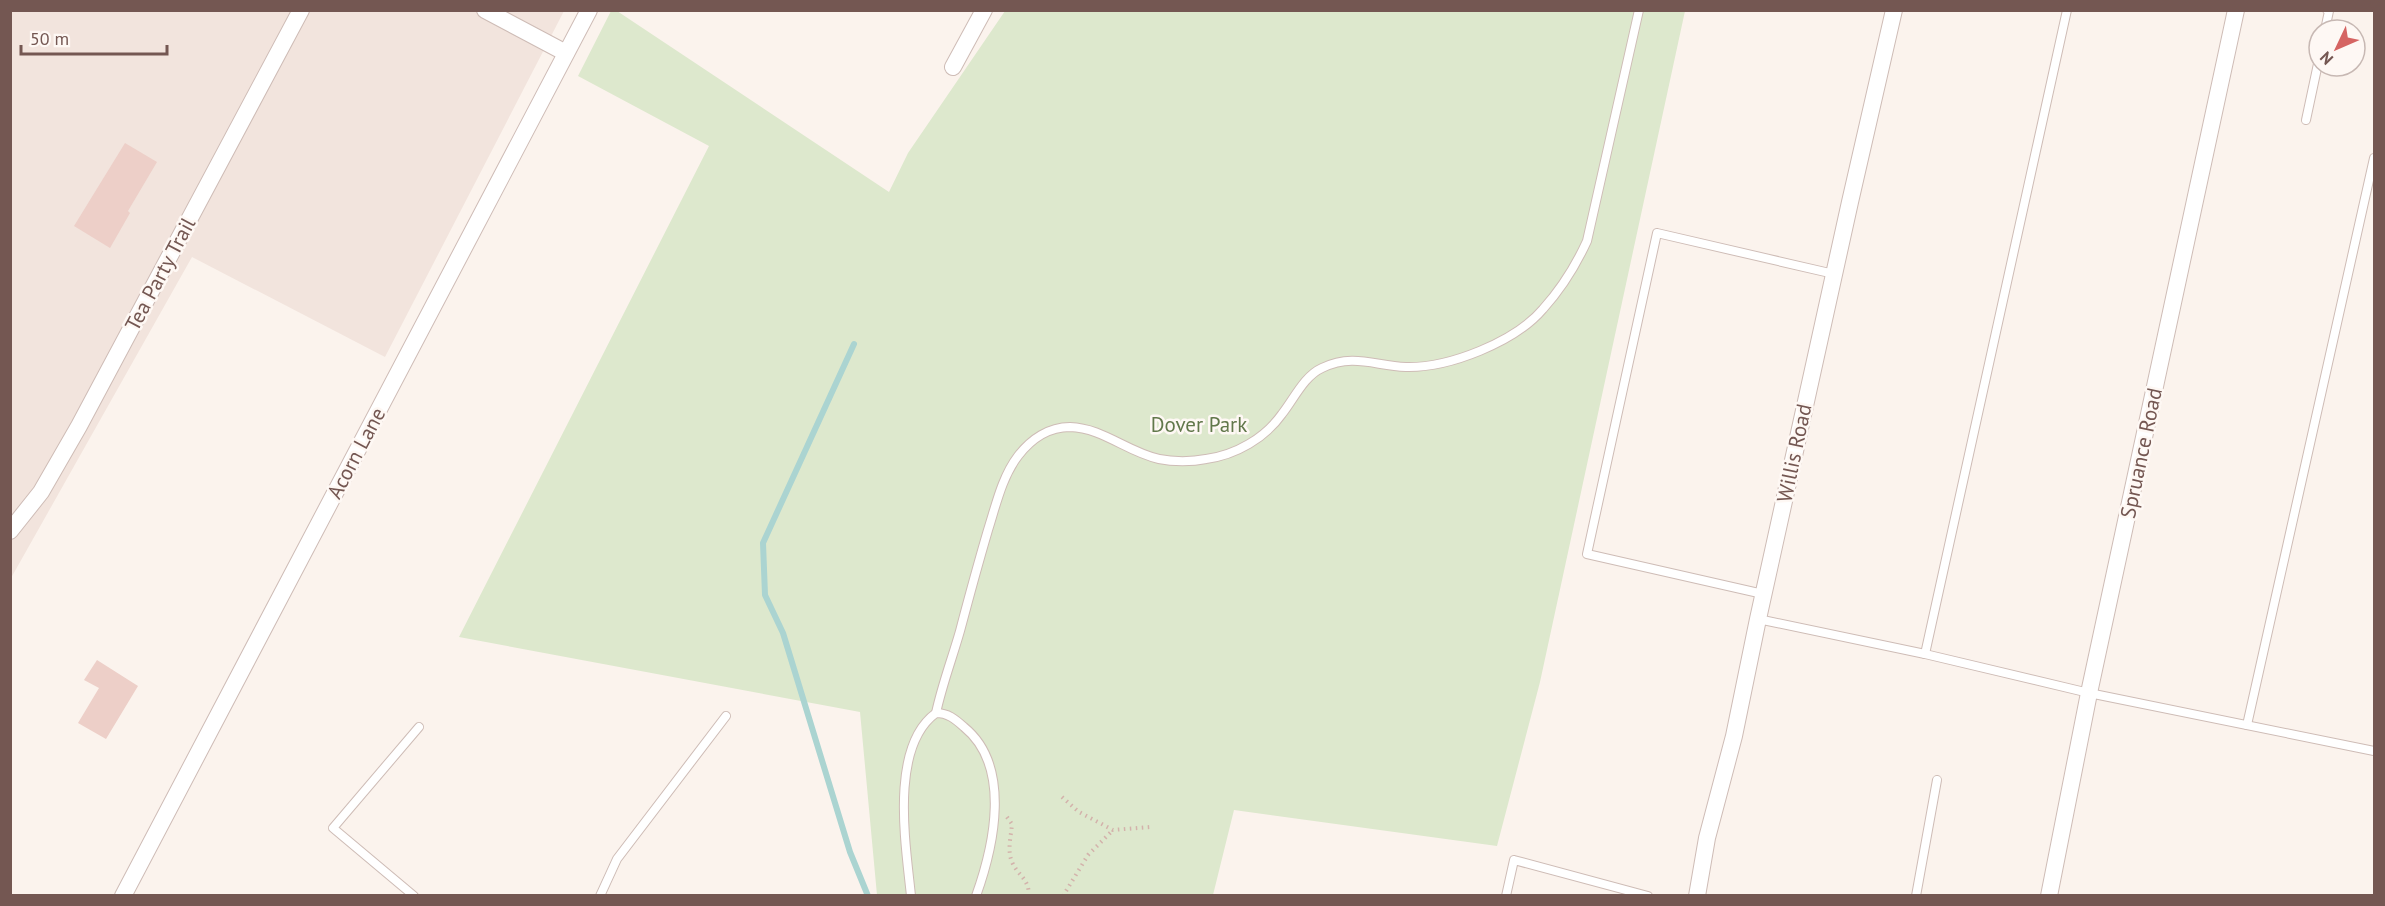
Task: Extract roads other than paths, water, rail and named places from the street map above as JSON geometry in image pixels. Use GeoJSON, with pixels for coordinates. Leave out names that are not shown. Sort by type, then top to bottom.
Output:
{"type":"FeatureCollection","features":[{"type":"Feature","properties":{"kind":"street","name":"Tea Party Trail"},"geometry":{"type":"LineString","coordinates":[[10,531],[41,492],[79,426],[301,10]]}},
{"type":"Feature","properties":{"kind":"street"},"geometry":{"type":"LineString","coordinates":[[485,10],[566,53]]}},
{"type":"Feature","properties":{"kind":"street","name":"Acorn Lane"},"geometry":{"type":"LineString","coordinates":[[123,896],[589,10]]}},
{"type":"Feature","properties":{"kind":"street"},"geometry":{"type":"LineString","coordinates":[[953,67],[984,10]]}},
{"type":"Feature","properties":{"kind":"street","name":"Willis Road"},"geometry":{"type":"LineString","coordinates":[[1697,896],[1707,838],[1734,736],[1763,594],[1894,10]]}},
{"type":"Feature","properties":{"kind":"street","name":"Spruance Road"},"geometry":{"type":"LineString","coordinates":[[2049,896],[2090,693],[2236,10]]}},
{"type":"Feature","properties":{"kind":"lane"},"geometry":{"type":"LineString","coordinates":[[911,896],[904,819],[906,781],[911,755],[918,734],[929,718],[936,713],[943,681],[959,635],[997,501],[1019,454],[1033,440],[1048,430],[1067,427],[1084,428],[1159,459],[1183,461],[1208,459],[1238,450],[1261,437],[1281,416],[1308,379],[1320,368],[1341,362],[1364,360],[1408,367],[1431,365],[1459,358],[1494,344],[1525,327],[1543,310],[1578,259],[1587,241],[1639,10]]}},
{"type":"Feature","properties":{"kind":"lane"},"geometry":{"type":"LineString","coordinates":[[1925,654],[2067,10]]}},
{"type":"Feature","properties":{"kind":"lane"},"geometry":{"type":"LineString","coordinates":[[2306,120],[2315,78]]}},
{"type":"Feature","properties":{"kind":"lane"},"geometry":{"type":"LineString","coordinates":[[2247,725],[2374,158]]}},
{"type":"Feature","properties":{"kind":"lane"},"geometry":{"type":"LineString","coordinates":[[1763,594],[1587,554],[1657,233],[1834,274]]}},
{"type":"Feature","properties":{"kind":"lane"},"geometry":{"type":"LineString","coordinates":[[1758,619],[1925,654],[2090,693],[2374,751]]}},
{"type":"Feature","properties":{"kind":"lane"},"geometry":{"type":"LineString","coordinates":[[936,713],[950,716],[970,731],[981,748],[992,778],[996,799],[995,822],[991,846],[976,896]]}},
{"type":"Feature","properties":{"kind":"lane"},"geometry":{"type":"LineString","coordinates":[[600,896],[617,859],[726,716]]}},
{"type":"Feature","properties":{"kind":"lane"},"geometry":{"type":"LineString","coordinates":[[414,896],[333,828],[419,727]]}},
{"type":"Feature","properties":{"kind":"lane"},"geometry":{"type":"LineString","coordinates":[[1917,896],[1938,780]]}},
{"type":"Feature","properties":{"kind":"lane"},"geometry":{"type":"LineString","coordinates":[[1506,896],[1514,860],[1648,896]]}},
{"type":"Feature","properties":{"kind":"waterway"},"geometry":{"type":"LineString","coordinates":[[854,344],[763,543],[765,595],[783,633],[850,852],[868,896]]}},
{"type":"Feature","properties":{"kind":"park label","name":"Dover Park"},"geometry":{"type":"Point","coordinates":[1199,424]}}]}
